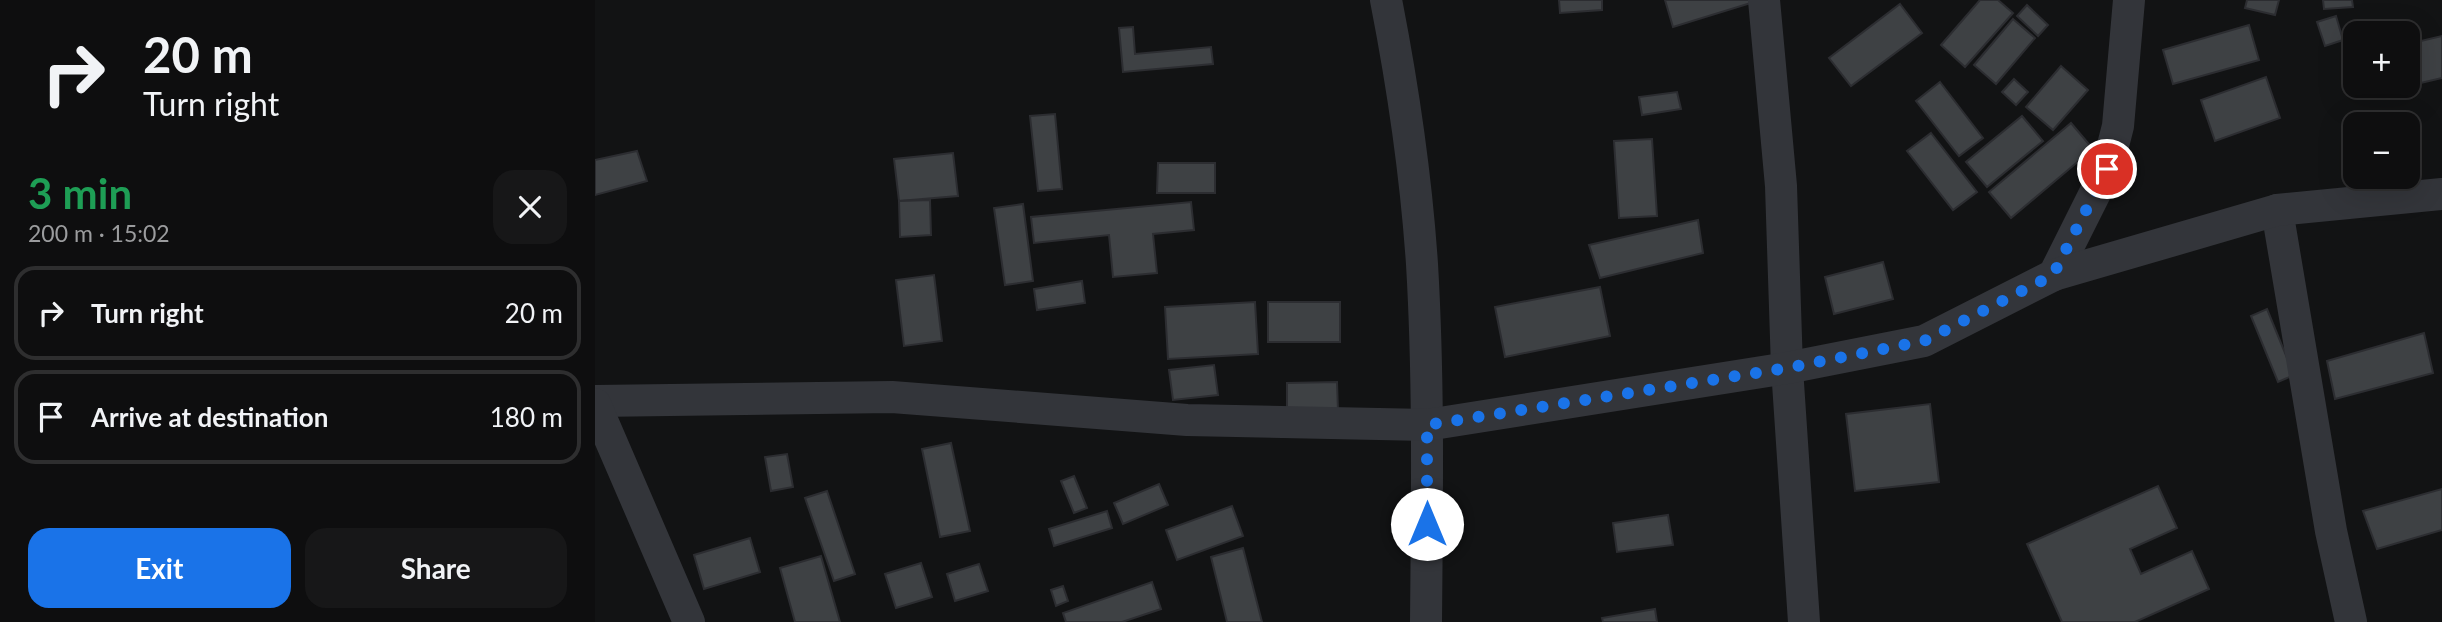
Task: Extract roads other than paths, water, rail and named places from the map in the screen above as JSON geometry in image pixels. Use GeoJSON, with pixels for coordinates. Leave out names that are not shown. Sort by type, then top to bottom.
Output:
{"type":"FeatureCollection","features":[{"type":"Feature","properties":{"kind":"street"},"geometry":{"type":"LineString","coordinates":[[1386,0],[1402,81],[1422,263],[1427,425],[1426,622]]}},
{"type":"Feature","properties":{"kind":"street"},"geometry":{"type":"LineString","coordinates":[[1764,0],[1781,186],[1787,368],[1804,622]]}},
{"type":"Feature","properties":{"kind":"street"},"geometry":{"type":"LineString","coordinates":[[2053,275],[2107,169],[2118,126],[2129,0]]}},
{"type":"Feature","properties":{"kind":"street"},"geometry":{"type":"LineString","coordinates":[[689,622],[595,402],[892,397],[1187,420],[1427,425],[1787,368],[1924,341],[2053,275],[2277,210],[2442,194]]}},
{"type":"Feature","properties":{"kind":"street"},"geometry":{"type":"LineString","coordinates":[[2277,210],[2331,531],[2351,622]]}}]}
